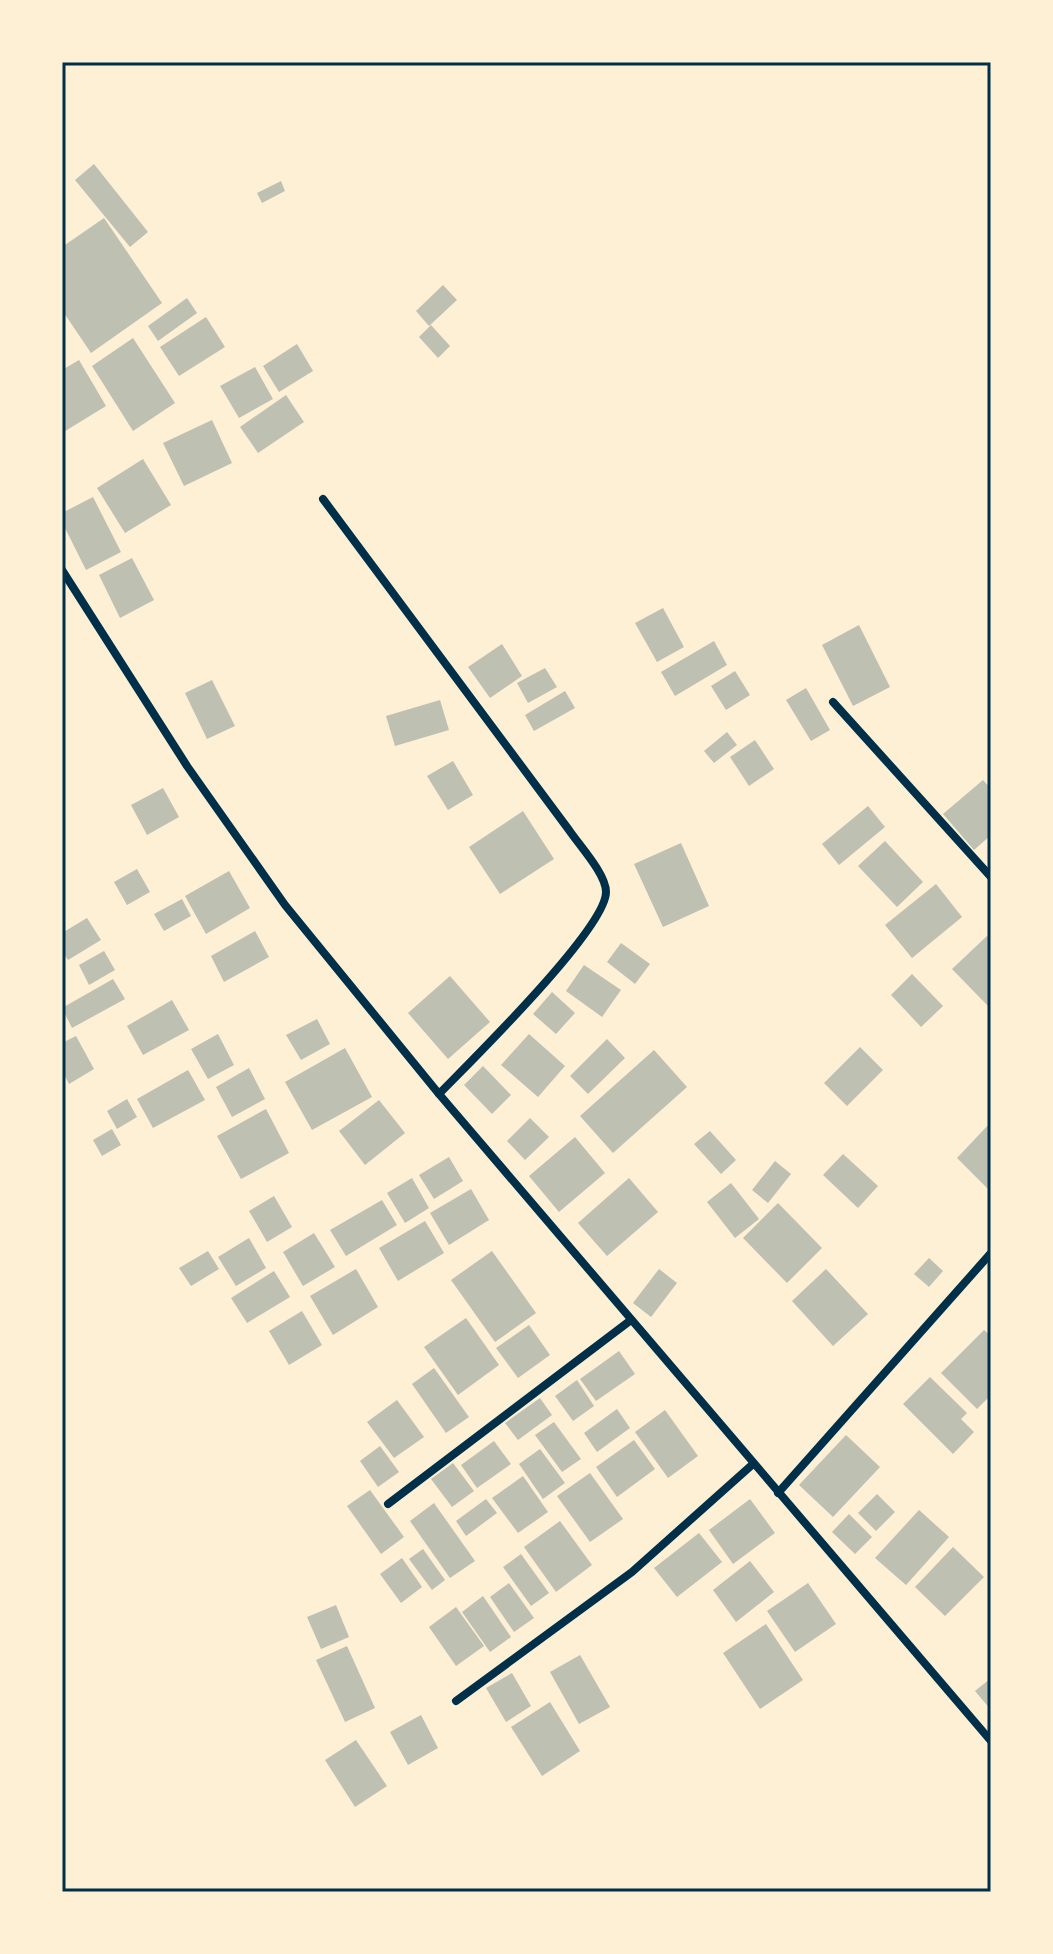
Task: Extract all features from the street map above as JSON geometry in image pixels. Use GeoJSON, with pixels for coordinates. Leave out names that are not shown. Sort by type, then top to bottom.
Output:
{"type":"FeatureCollection","features":[{"type":"Feature","properties":{"kind":"street"},"geometry":{"type":"LineString","coordinates":[[323,499],[569,830],[603,877],[607,889],[605,904],[593,924],[495,1037],[439,1094]]}},
{"type":"Feature","properties":{"kind":"street"},"geometry":{"type":"LineString","coordinates":[[62,570],[187,766],[285,905],[439,1094],[991,1741]]}},
{"type":"Feature","properties":{"kind":"street"},"geometry":{"type":"LineString","coordinates":[[833,702],[991,877]]}},
{"type":"Feature","properties":{"kind":"street"},"geometry":{"type":"LineString","coordinates":[[778,1493],[991,1253]]}},
{"type":"Feature","properties":{"kind":"street"},"geometry":{"type":"LineString","coordinates":[[388,1504],[631,1320]]}},
{"type":"Feature","properties":{"kind":"street"},"geometry":{"type":"LineString","coordinates":[[456,1701],[632,1572],[753,1464]]}},
{"type":"Feature","properties":{"kind":"building"},"geometry":{"type":"Polygon","coordinates":[[[94,164],[148,232],[130,247],[75,180],[94,164]]]}},
{"type":"Feature","properties":{"kind":"building"},"geometry":{"type":"Polygon","coordinates":[[[281,181],[285,191],[262,203],[257,193],[281,181]]]}},
{"type":"Feature","properties":{"kind":"building"},"geometry":{"type":"Polygon","coordinates":[[[104,218],[162,303],[91,353],[62,310],[62,247],[104,218]]]}},
{"type":"Feature","properties":{"kind":"building"},"geometry":{"type":"Polygon","coordinates":[[[443,285],[457,300],[429,326],[416,311],[443,285]]]}},
{"type":"Feature","properties":{"kind":"building"},"geometry":{"type":"Polygon","coordinates":[[[187,298],[197,313],[158,341],[148,326],[187,298]]]}},
{"type":"Feature","properties":{"kind":"building"},"geometry":{"type":"Polygon","coordinates":[[[206,317],[225,347],[179,376],[160,347],[206,317]]]}},
{"type":"Feature","properties":{"kind":"building"},"geometry":{"type":"Polygon","coordinates":[[[431,325],[450,346],[438,358],[419,337],[431,325]]]}},
{"type":"Feature","properties":{"kind":"building"},"geometry":{"type":"Polygon","coordinates":[[[133,338],[175,403],[133,431],[92,366],[133,338]]]}},
{"type":"Feature","properties":{"kind":"building"},"geometry":{"type":"Polygon","coordinates":[[[297,344],[313,371],[279,392],[263,366],[297,344]]]}},
{"type":"Feature","properties":{"kind":"building"},"geometry":{"type":"Polygon","coordinates":[[[79,360],[106,406],[62,433],[62,370],[79,360]]]}},
{"type":"Feature","properties":{"kind":"building"},"geometry":{"type":"Polygon","coordinates":[[[255,367],[273,399],[239,418],[220,386],[255,367]]]}},
{"type":"Feature","properties":{"kind":"building"},"geometry":{"type":"Polygon","coordinates":[[[286,395],[304,422],[258,453],[240,427],[286,395]]]}},
{"type":"Feature","properties":{"kind":"building"},"geometry":{"type":"Polygon","coordinates":[[[212,420],[232,463],[184,486],[163,443],[212,420]]]}},
{"type":"Feature","properties":{"kind":"building"},"geometry":{"type":"Polygon","coordinates":[[[143,459],[171,505],[125,533],[97,488],[143,459]]]}},
{"type":"Feature","properties":{"kind":"building"},"geometry":{"type":"Polygon","coordinates":[[[93,497],[121,552],[86,570],[62,522],[62,513],[93,497]]]}},
{"type":"Feature","properties":{"kind":"building"},"geometry":{"type":"Polygon","coordinates":[[[132,558],[154,600],[120,618],[99,575],[132,558]]]}},
{"type":"Feature","properties":{"kind":"building"},"geometry":{"type":"Polygon","coordinates":[[[663,608],[684,647],[657,662],[635,623],[663,608]]]}},
{"type":"Feature","properties":{"kind":"building"},"geometry":{"type":"Polygon","coordinates":[[[859,625],[890,687],[853,706],[822,645],[859,625]]]}},
{"type":"Feature","properties":{"kind":"building"},"geometry":{"type":"Polygon","coordinates":[[[714,641],[727,665],[675,696],[661,672],[714,641]]]}},
{"type":"Feature","properties":{"kind":"building"},"geometry":{"type":"Polygon","coordinates":[[[502,644],[522,676],[490,698],[468,667],[502,644]]]}},
{"type":"Feature","properties":{"kind":"building"},"geometry":{"type":"Polygon","coordinates":[[[545,668],[557,687],[528,703],[517,683],[545,668]]]}},
{"type":"Feature","properties":{"kind":"building"},"geometry":{"type":"Polygon","coordinates":[[[735,671],[750,695],[726,710],[711,686],[735,671]]]}},
{"type":"Feature","properties":{"kind":"building"},"geometry":{"type":"Polygon","coordinates":[[[212,680],[235,726],[207,739],[185,693],[212,680]]]}},
{"type":"Feature","properties":{"kind":"building"},"geometry":{"type":"Polygon","coordinates":[[[806,688],[830,730],[811,741],[786,700],[806,688]]]}},
{"type":"Feature","properties":{"kind":"building"},"geometry":{"type":"Polygon","coordinates":[[[565,691],[575,708],[534,731],[525,715],[565,691]]]}},
{"type":"Feature","properties":{"kind":"building"},"geometry":{"type":"Polygon","coordinates":[[[440,700],[449,730],[395,746],[386,716],[440,700]]]}},
{"type":"Feature","properties":{"kind":"building"},"geometry":{"type":"Polygon","coordinates":[[[727,732],[737,745],[714,763],[704,751],[727,732]]]}},
{"type":"Feature","properties":{"kind":"building"},"geometry":{"type":"Polygon","coordinates":[[[755,740],[774,769],[749,786],[730,757],[755,740]]]}},
{"type":"Feature","properties":{"kind":"building"},"geometry":{"type":"Polygon","coordinates":[[[453,761],[473,795],[448,810],[427,776],[453,761]]]}},
{"type":"Feature","properties":{"kind":"building"},"geometry":{"type":"Polygon","coordinates":[[[983,780],[991,789],[991,835],[974,850],[943,814],[983,780]]]}},
{"type":"Feature","properties":{"kind":"building"},"geometry":{"type":"Polygon","coordinates":[[[163,788],[179,817],[147,835],[131,805],[163,788]]]}},
{"type":"Feature","properties":{"kind":"building"},"geometry":{"type":"Polygon","coordinates":[[[868,806],[885,827],[839,865],[822,844],[868,806]]]}},
{"type":"Feature","properties":{"kind":"building"},"geometry":{"type":"Polygon","coordinates":[[[523,811],[554,859],[500,894],[469,847],[523,811]]]}},
{"type":"Feature","properties":{"kind":"building"},"geometry":{"type":"Polygon","coordinates":[[[885,841],[923,882],[897,907],[858,866],[885,841]]]}},
{"type":"Feature","properties":{"kind":"building"},"geometry":{"type":"Polygon","coordinates":[[[681,843],[709,906],[663,927],[634,864],[681,843]]]}},
{"type":"Feature","properties":{"kind":"building"},"geometry":{"type":"Polygon","coordinates":[[[137,869],[150,892],[127,905],[114,882],[137,869]]]}},
{"type":"Feature","properties":{"kind":"building"},"geometry":{"type":"Polygon","coordinates":[[[229,871],[250,908],[206,934],[185,896],[229,871]]]}},
{"type":"Feature","properties":{"kind":"building"},"geometry":{"type":"Polygon","coordinates":[[[936,884],[962,917],[912,958],[885,925],[936,884]]]}},
{"type":"Feature","properties":{"kind":"building"},"geometry":{"type":"Polygon","coordinates":[[[182,899],[191,916],[164,931],[154,914],[182,899]]]}},
{"type":"Feature","properties":{"kind":"building"},"geometry":{"type":"Polygon","coordinates":[[[87,918],[101,940],[68,960],[62,951],[62,933],[87,918]]]}},
{"type":"Feature","properties":{"kind":"building"},"geometry":{"type":"Polygon","coordinates":[[[255,931],[269,957],[224,982],[211,956],[255,931]]]}},
{"type":"Feature","properties":{"kind":"building"},"geometry":{"type":"Polygon","coordinates":[[[987,936],[991,940],[989,1007],[952,969],[987,936]]]}},
{"type":"Feature","properties":{"kind":"building"},"geometry":{"type":"Polygon","coordinates":[[[621,943],[650,964],[635,984],[607,962],[621,943]]]}},
{"type":"Feature","properties":{"kind":"building"},"geometry":{"type":"Polygon","coordinates":[[[104,951],[115,970],[89,985],[79,965],[104,951]]]}},
{"type":"Feature","properties":{"kind":"building"},"geometry":{"type":"Polygon","coordinates":[[[584,965],[621,990],[602,1017],[566,991],[584,965]]]}},
{"type":"Feature","properties":{"kind":"building"},"geometry":{"type":"Polygon","coordinates":[[[912,974],[943,1006],[921,1027],[891,995],[912,974]]]}},
{"type":"Feature","properties":{"kind":"building"},"geometry":{"type":"Polygon","coordinates":[[[450,976],[490,1022],[448,1059],[408,1013],[450,976]]]}},
{"type":"Feature","properties":{"kind":"building"},"geometry":{"type":"Polygon","coordinates":[[[113,979],[125,999],[72,1028],[62,1008],[113,979]]]}},
{"type":"Feature","properties":{"kind":"building"},"geometry":{"type":"Polygon","coordinates":[[[552,992],[575,1013],[556,1034],[533,1014],[552,992]]]}},
{"type":"Feature","properties":{"kind":"building"},"geometry":{"type":"Polygon","coordinates":[[[172,1000],[189,1030],[143,1055],[127,1026],[172,1000]]]}},
{"type":"Feature","properties":{"kind":"building"},"geometry":{"type":"Polygon","coordinates":[[[317,1019],[330,1044],[301,1060],[286,1035],[317,1019]]]}},
{"type":"Feature","properties":{"kind":"building"},"geometry":{"type":"Polygon","coordinates":[[[218,1034],[234,1065],[208,1079],[191,1049],[218,1034]]]}},
{"type":"Feature","properties":{"kind":"building"},"geometry":{"type":"Polygon","coordinates":[[[529,1034],[565,1066],[538,1097],[501,1065],[529,1034]]]}},
{"type":"Feature","properties":{"kind":"building"},"geometry":{"type":"Polygon","coordinates":[[[76,1036],[94,1069],[69,1084],[62,1070],[62,1043],[76,1036]]]}},
{"type":"Feature","properties":{"kind":"building"},"geometry":{"type":"Polygon","coordinates":[[[607,1039],[625,1058],[588,1094],[570,1076],[607,1039]]]}},
{"type":"Feature","properties":{"kind":"building"},"geometry":{"type":"Polygon","coordinates":[[[860,1047],[883,1070],[847,1106],[824,1083],[860,1047]]]}},
{"type":"Feature","properties":{"kind":"building"},"geometry":{"type":"Polygon","coordinates":[[[345,1048],[372,1097],[312,1130],[285,1082],[345,1048]]]}},
{"type":"Feature","properties":{"kind":"building"},"geometry":{"type":"Polygon","coordinates":[[[654,1050],[687,1087],[613,1153],[580,1116],[654,1050]]]}},
{"type":"Feature","properties":{"kind":"building"},"geometry":{"type":"Polygon","coordinates":[[[483,1066],[511,1095],[492,1114],[464,1085],[483,1066]]]}},
{"type":"Feature","properties":{"kind":"building"},"geometry":{"type":"Polygon","coordinates":[[[249,1068],[265,1099],[232,1117],[216,1087],[249,1068]]]}},
{"type":"Feature","properties":{"kind":"building"},"geometry":{"type":"Polygon","coordinates":[[[188,1070],[205,1100],[153,1128],[137,1099],[188,1070]]]}},
{"type":"Feature","properties":{"kind":"building"},"geometry":{"type":"Polygon","coordinates":[[[127,1099],[137,1117],[117,1129],[107,1111],[127,1099]]]}},
{"type":"Feature","properties":{"kind":"building"},"geometry":{"type":"Polygon","coordinates":[[[379,1100],[405,1133],[365,1165],[339,1131],[379,1100]]]}},
{"type":"Feature","properties":{"kind":"building"},"geometry":{"type":"Polygon","coordinates":[[[266,1109],[289,1153],[241,1179],[217,1136],[266,1109]]]}},
{"type":"Feature","properties":{"kind":"building"},"geometry":{"type":"Polygon","coordinates":[[[530,1118],[549,1137],[525,1160],[507,1141],[530,1118]]]}},
{"type":"Feature","properties":{"kind":"building"},"geometry":{"type":"Polygon","coordinates":[[[991,1122],[991,1192],[957,1158],[991,1122]]]}},
{"type":"Feature","properties":{"kind":"building"},"geometry":{"type":"Polygon","coordinates":[[[112,1129],[121,1145],[102,1156],[93,1140],[112,1129]]]}},
{"type":"Feature","properties":{"kind":"building"},"geometry":{"type":"Polygon","coordinates":[[[710,1131],[736,1160],[721,1174],[694,1144],[710,1131]]]}},
{"type":"Feature","properties":{"kind":"building"},"geometry":{"type":"Polygon","coordinates":[[[575,1137],[605,1173],[559,1212],[529,1176],[575,1137]]]}},
{"type":"Feature","properties":{"kind":"building"},"geometry":{"type":"Polygon","coordinates":[[[843,1154],[878,1186],[858,1208],[823,1175],[843,1154]]]}},
{"type":"Feature","properties":{"kind":"building"},"geometry":{"type":"Polygon","coordinates":[[[449,1157],[463,1181],[434,1199],[419,1175],[449,1157]]]}},
{"type":"Feature","properties":{"kind":"building"},"geometry":{"type":"Polygon","coordinates":[[[775,1161],[791,1174],[768,1203],[752,1190],[775,1161]]]}},
{"type":"Feature","properties":{"kind":"building"},"geometry":{"type":"Polygon","coordinates":[[[412,1178],[429,1208],[405,1223],[387,1193],[412,1178]]]}},
{"type":"Feature","properties":{"kind":"building"},"geometry":{"type":"Polygon","coordinates":[[[629,1178],[658,1212],[607,1256],[578,1223],[629,1178]]]}},
{"type":"Feature","properties":{"kind":"building"},"geometry":{"type":"Polygon","coordinates":[[[731,1183],[759,1219],[735,1238],[707,1202],[731,1183]]]}},
{"type":"Feature","properties":{"kind":"building"},"geometry":{"type":"Polygon","coordinates":[[[471,1189],[489,1220],[449,1245],[430,1213],[471,1189]]]}},
{"type":"Feature","properties":{"kind":"building"},"geometry":{"type":"Polygon","coordinates":[[[274,1196],[292,1227],[267,1242],[249,1211],[274,1196]]]}},
{"type":"Feature","properties":{"kind":"building"},"geometry":{"type":"Polygon","coordinates":[[[382,1200],[397,1225],[346,1256],[330,1230],[382,1200]]]}},
{"type":"Feature","properties":{"kind":"building"},"geometry":{"type":"Polygon","coordinates":[[[778,1203],[822,1248],[787,1283],[743,1238],[778,1203]]]}},
{"type":"Feature","properties":{"kind":"building"},"geometry":{"type":"Polygon","coordinates":[[[425,1221],[444,1253],[398,1281],[379,1248],[425,1221]]]}},
{"type":"Feature","properties":{"kind":"building"},"geometry":{"type":"Polygon","coordinates":[[[314,1233],[335,1267],[303,1286],[283,1252],[314,1233]]]}},
{"type":"Feature","properties":{"kind":"building"},"geometry":{"type":"Polygon","coordinates":[[[249,1238],[266,1268],[236,1286],[218,1257],[249,1238]]]}},
{"type":"Feature","properties":{"kind":"building"},"geometry":{"type":"Polygon","coordinates":[[[208,1251],[219,1269],[191,1286],[179,1268],[208,1251]]]}},
{"type":"Feature","properties":{"kind":"building"},"geometry":{"type":"Polygon","coordinates":[[[492,1251],[536,1313],[495,1342],[451,1280],[492,1251]]]}},
{"type":"Feature","properties":{"kind":"building"},"geometry":{"type":"Polygon","coordinates":[[[929,1258],[943,1271],[929,1287],[914,1274],[929,1258]]]}},
{"type":"Feature","properties":{"kind":"building"},"geometry":{"type":"Polygon","coordinates":[[[356,1269],[378,1307],[333,1335],[310,1296],[356,1269]]]}},
{"type":"Feature","properties":{"kind":"building"},"geometry":{"type":"Polygon","coordinates":[[[659,1269],[677,1283],[651,1317],[633,1303],[659,1269]]]}},
{"type":"Feature","properties":{"kind":"building"},"geometry":{"type":"Polygon","coordinates":[[[826,1269],[868,1314],[833,1346],[792,1301],[826,1269]]]}},
{"type":"Feature","properties":{"kind":"building"},"geometry":{"type":"Polygon","coordinates":[[[274,1271],[290,1297],[247,1323],[231,1298],[274,1271]]]}},
{"type":"Feature","properties":{"kind":"building"},"geometry":{"type":"Polygon","coordinates":[[[302,1311],[322,1345],[289,1365],[269,1331],[302,1311]]]}},
{"type":"Feature","properties":{"kind":"building"},"geometry":{"type":"Polygon","coordinates":[[[466,1318],[499,1365],[458,1395],[424,1347],[466,1318]]]}},
{"type":"Feature","properties":{"kind":"building"},"geometry":{"type":"Polygon","coordinates":[[[529,1325],[550,1355],[518,1378],[496,1348],[529,1325]]]}},
{"type":"Feature","properties":{"kind":"building"},"geometry":{"type":"Polygon","coordinates":[[[984,1330],[991,1336],[991,1395],[977,1409],[941,1373],[984,1330]]]}},
{"type":"Feature","properties":{"kind":"building"},"geometry":{"type":"Polygon","coordinates":[[[619,1351],[635,1374],[596,1401],[580,1379],[619,1351]]]}},
{"type":"Feature","properties":{"kind":"building"},"geometry":{"type":"Polygon","coordinates":[[[434,1368],[469,1417],[446,1433],[412,1384],[434,1368]]]}},
{"type":"Feature","properties":{"kind":"building"},"geometry":{"type":"Polygon","coordinates":[[[930,1377],[967,1413],[961,1419],[974,1432],[953,1454],[903,1404],[930,1377]]]}},
{"type":"Feature","properties":{"kind":"building"},"geometry":{"type":"Polygon","coordinates":[[[577,1380],[594,1406],[573,1421],[555,1396],[577,1380]]]}},
{"type":"Feature","properties":{"kind":"building"},"geometry":{"type":"Polygon","coordinates":[[[540,1398],[552,1415],[518,1440],[505,1423],[540,1398]]]}},
{"type":"Feature","properties":{"kind":"building"},"geometry":{"type":"Polygon","coordinates":[[[397,1400],[424,1437],[394,1458],[367,1422],[397,1400]]]}},
{"type":"Feature","properties":{"kind":"building"},"geometry":{"type":"Polygon","coordinates":[[[617,1409],[630,1428],[597,1452],[584,1433],[617,1409]]]}},
{"type":"Feature","properties":{"kind":"building"},"geometry":{"type":"Polygon","coordinates":[[[665,1410],[698,1456],[668,1478],[635,1432],[665,1410]]]}},
{"type":"Feature","properties":{"kind":"building"},"geometry":{"type":"Polygon","coordinates":[[[554,1422],[581,1459],[562,1472],[535,1435],[554,1422]]]}},
{"type":"Feature","properties":{"kind":"building"},"geometry":{"type":"Polygon","coordinates":[[[846,1435],[880,1467],[833,1517],[799,1485],[846,1435]]]}},
{"type":"Feature","properties":{"kind":"building"},"geometry":{"type":"Polygon","coordinates":[[[634,1440],[655,1469],[617,1497],[596,1467],[634,1440]]]}},
{"type":"Feature","properties":{"kind":"building"},"geometry":{"type":"Polygon","coordinates":[[[494,1441],[511,1464],[477,1488],[461,1465],[494,1441]]]}},
{"type":"Feature","properties":{"kind":"building"},"geometry":{"type":"Polygon","coordinates":[[[380,1446],[399,1472],[378,1487],[360,1461],[380,1446]]]}},
{"type":"Feature","properties":{"kind":"building"},"geometry":{"type":"Polygon","coordinates":[[[540,1449],[565,1483],[543,1499],[519,1464],[540,1449]]]}},
{"type":"Feature","properties":{"kind":"building"},"geometry":{"type":"Polygon","coordinates":[[[453,1463],[474,1491],[452,1507],[431,1479],[453,1463]]]}},
{"type":"Feature","properties":{"kind":"building"},"geometry":{"type":"Polygon","coordinates":[[[590,1473],[623,1519],[590,1542],[557,1496],[590,1473]]]}},
{"type":"Feature","properties":{"kind":"building"},"geometry":{"type":"Polygon","coordinates":[[[523,1476],[548,1512],[518,1533],[492,1498],[523,1476]]]}},
{"type":"Feature","properties":{"kind":"building"},"geometry":{"type":"Polygon","coordinates":[[[370,1490],[404,1537],[381,1554],[347,1506],[370,1490]]]}},
{"type":"Feature","properties":{"kind":"building"},"geometry":{"type":"Polygon","coordinates":[[[877,1494],[895,1512],[876,1531],[858,1513],[877,1494]]]}},
{"type":"Feature","properties":{"kind":"building"},"geometry":{"type":"Polygon","coordinates":[[[486,1499],[497,1513],[466,1536],[456,1521],[486,1499]]]}},
{"type":"Feature","properties":{"kind":"building"},"geometry":{"type":"Polygon","coordinates":[[[750,1499],[775,1533],[733,1564],[709,1530],[750,1499]]]}},
{"type":"Feature","properties":{"kind":"building"},"geometry":{"type":"Polygon","coordinates":[[[434,1503],[475,1561],[450,1578],[410,1521],[434,1503]]]}},
{"type":"Feature","properties":{"kind":"building"},"geometry":{"type":"Polygon","coordinates":[[[919,1510],[949,1537],[906,1585],[875,1558],[919,1510]]]}},
{"type":"Feature","properties":{"kind":"building"},"geometry":{"type":"Polygon","coordinates":[[[849,1514],[872,1537],[855,1554],[832,1532],[849,1514]]]}},
{"type":"Feature","properties":{"kind":"building"},"geometry":{"type":"Polygon","coordinates":[[[560,1521],[592,1565],[556,1592],[524,1547],[560,1521]]]}},
{"type":"Feature","properties":{"kind":"building"},"geometry":{"type":"Polygon","coordinates":[[[699,1533],[722,1562],[677,1597],[654,1568],[699,1533]]]}},
{"type":"Feature","properties":{"kind":"building"},"geometry":{"type":"Polygon","coordinates":[[[953,1547],[984,1577],[945,1616],[915,1587],[953,1547]]]}},
{"type":"Feature","properties":{"kind":"building"},"geometry":{"type":"Polygon","coordinates":[[[423,1549],[445,1580],[432,1590],[409,1559],[423,1549]]]}},
{"type":"Feature","properties":{"kind":"building"},"geometry":{"type":"Polygon","coordinates":[[[521,1554],[549,1593],[531,1606],[503,1567],[521,1554]]]}},
{"type":"Feature","properties":{"kind":"building"},"geometry":{"type":"Polygon","coordinates":[[[402,1558],[422,1587],[401,1603],[380,1574],[402,1558]]]}},
{"type":"Feature","properties":{"kind":"building"},"geometry":{"type":"Polygon","coordinates":[[[750,1561],[774,1592],[736,1622],[713,1590],[750,1561]]]}},
{"type":"Feature","properties":{"kind":"building"},"geometry":{"type":"Polygon","coordinates":[[[509,1583],[534,1618],[514,1632],[490,1597],[509,1583]]]}},
{"type":"Feature","properties":{"kind":"building"},"geometry":{"type":"Polygon","coordinates":[[[808,1583],[836,1624],[795,1652],[767,1611],[808,1583]]]}},
{"type":"Feature","properties":{"kind":"building"},"geometry":{"type":"Polygon","coordinates":[[[483,1596],[511,1637],[490,1652],[462,1612],[483,1596]]]}},
{"type":"Feature","properties":{"kind":"building"},"geometry":{"type":"Polygon","coordinates":[[[336,1605],[349,1637],[321,1649],[307,1617],[336,1605]]]}},
{"type":"Feature","properties":{"kind":"building"},"geometry":{"type":"Polygon","coordinates":[[[456,1607],[484,1646],[456,1666],[429,1627],[456,1607]]]}},
{"type":"Feature","properties":{"kind":"building"},"geometry":{"type":"Polygon","coordinates":[[[766,1624],[803,1680],[760,1709],[723,1653],[766,1624]]]}},
{"type":"Feature","properties":{"kind":"building"},"geometry":{"type":"Polygon","coordinates":[[[347,1646],[375,1708],[345,1722],[316,1660],[347,1646]]]}},
{"type":"Feature","properties":{"kind":"building"},"geometry":{"type":"Polygon","coordinates":[[[580,1655],[610,1707],[579,1724],[550,1672],[580,1655]]]}},
{"type":"Feature","properties":{"kind":"building"},"geometry":{"type":"Polygon","coordinates":[[[512,1673],[531,1706],[506,1722],[486,1688],[512,1673]]]}},
{"type":"Feature","properties":{"kind":"building"},"geometry":{"type":"Polygon","coordinates":[[[991,1678],[991,1710],[975,1691],[991,1678]]]}},
{"type":"Feature","properties":{"kind":"building"},"geometry":{"type":"Polygon","coordinates":[[[550,1702],[580,1751],[542,1776],[511,1727],[550,1702]]]}},
{"type":"Feature","properties":{"kind":"building"},"geometry":{"type":"Polygon","coordinates":[[[421,1715],[438,1748],[408,1765],[390,1732],[421,1715]]]}},
{"type":"Feature","properties":{"kind":"building"},"geometry":{"type":"Polygon","coordinates":[[[356,1740],[387,1786],[355,1807],[325,1760],[356,1740]]]}}]}
